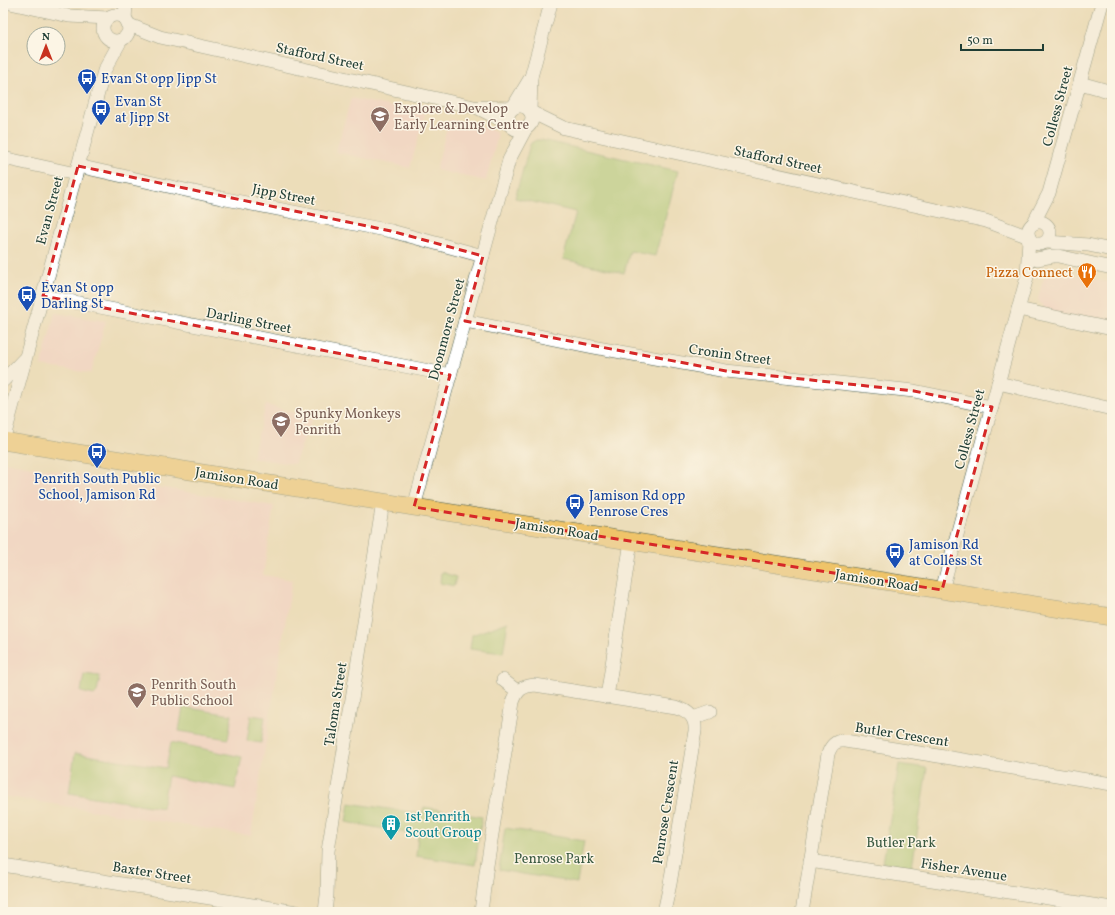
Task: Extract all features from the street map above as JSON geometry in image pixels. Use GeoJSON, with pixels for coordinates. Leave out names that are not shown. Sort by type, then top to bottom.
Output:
{"type":"FeatureCollection","features":[{"type":"Feature","properties":{"kind":"main road","name":"Jamison Road"},"geometry":{"type":"LineString","coordinates":[[3,441],[1112,617]]}},
{"type":"Feature","properties":{"kind":"street","name":"Stafford Street"},"geometry":{"type":"LineString","coordinates":[[10,3],[120,25],[160,37],[474,107],[513,107]]}},
{"type":"Feature","properties":{"kind":"street","name":"Evan Street"},"geometry":{"type":"LineString","coordinates":[[119,3],[120,25]]}},
{"type":"Feature","properties":{"kind":"street","name":"Evan Street"},"geometry":{"type":"LineString","coordinates":[[3,441],[7,406],[26,357],[104,71],[126,3]]}},
{"type":"Feature","properties":{"kind":"street"},"geometry":{"type":"LineString","coordinates":[[531,77],[508,113],[509,124],[519,130],[527,128],[531,122],[531,77],[551,3]]}},
{"type":"Feature","properties":{"kind":"street","name":"Colless Street"},"geometry":{"type":"LineString","coordinates":[[1033,224],[1050,193],[1102,3]]}},
{"type":"Feature","properties":{"kind":"street","name":"Stafford Street"},"geometry":{"type":"LineString","coordinates":[[69,16],[104,33],[114,41],[120,25]]}},
{"type":"Feature","properties":{"kind":"street","name":"Evan Street"},"geometry":{"type":"LineString","coordinates":[[104,71],[104,24],[120,25]]}},
{"type":"Feature","properties":{"kind":"street"},"geometry":{"type":"LineString","coordinates":[[1080,83],[1112,92]]}},
{"type":"Feature","properties":{"kind":"street"},"geometry":{"type":"LineString","coordinates":[[513,107],[525,106],[531,112]]}},
{"type":"Feature","properties":{"kind":"street","name":"Stafford Street"},"geometry":{"type":"LineString","coordinates":[[474,107],[509,124]]}},
{"type":"Feature","properties":{"kind":"street","name":"Stafford Street"},"geometry":{"type":"LineString","coordinates":[[531,112],[564,128]]}},
{"type":"Feature","properties":{"kind":"street","name":"Doonmore Street"},"geometry":{"type":"LineString","coordinates":[[509,124],[509,160]]}},
{"type":"Feature","properties":{"kind":"street","name":"Stafford Street"},"geometry":{"type":"LineString","coordinates":[[527,128],[564,128],[986,221],[1029,237]]}},
{"type":"Feature","properties":{"kind":"street","name":"Doonmore Street"},"geometry":{"type":"LineString","coordinates":[[414,507],[509,160],[527,128]]}},
{"type":"Feature","properties":{"kind":"street","name":"Jipp Street"},"geometry":{"type":"LineString","coordinates":[[3,158],[77,170],[399,233],[483,256]]}},
{"type":"Feature","properties":{"kind":"street","name":"Colless Street"},"geometry":{"type":"LineString","coordinates":[[1049,227],[1050,193]]}},
{"type":"Feature","properties":{"kind":"street","name":"Stafford Street"},"geometry":{"type":"LineString","coordinates":[[986,221],[1033,224]]}},
{"type":"Feature","properties":{"kind":"street"},"geometry":{"type":"LineString","coordinates":[[1088,245],[1040,222],[1033,224],[1028,231],[1029,237],[1033,243],[1037,244],[1050,242],[1088,245],[1112,250]]}},
{"type":"Feature","properties":{"kind":"street"},"geometry":{"type":"LineString","coordinates":[[1049,227],[1050,242],[1065,258]]}},
{"type":"Feature","properties":{"kind":"street","name":"Colless Street"},"geometry":{"type":"LineString","coordinates":[[1027,278],[1029,237]]}},
{"type":"Feature","properties":{"kind":"street","name":"Colless Street"},"geometry":{"type":"LineString","coordinates":[[942,590],[1027,278],[1037,259],[1050,242]]}},
{"type":"Feature","properties":{"kind":"street"},"geometry":{"type":"LineString","coordinates":[[1037,259],[1052,256],[1112,268]]}},
{"type":"Feature","properties":{"kind":"street","name":"Darling Street"},"geometry":{"type":"LineString","coordinates":[[42,296],[450,375]]}},
{"type":"Feature","properties":{"kind":"street"},"geometry":{"type":"LineString","coordinates":[[1018,309],[1112,329]]}},
{"type":"Feature","properties":{"kind":"street","name":"Cronin Street"},"geometry":{"type":"LineString","coordinates":[[465,321],[603,349],[726,371],[914,391],[992,407]]}},
{"type":"Feature","properties":{"kind":"street","name":"Evan Street"},"geometry":{"type":"LineString","coordinates":[[3,381],[26,357]]}},
{"type":"Feature","properties":{"kind":"street"},"geometry":{"type":"LineString","coordinates":[[998,383],[1112,409]]}},
{"type":"Feature","properties":{"kind":"street","name":"Taloma Street"},"geometry":{"type":"LineString","coordinates":[[324,912],[327,895],[329,844],[383,502]]}},
{"type":"Feature","properties":{"kind":"street"},"geometry":{"type":"LineString","coordinates":[[607,697],[631,541]]}},
{"type":"Feature","properties":{"kind":"street"},"geometry":{"type":"LineString","coordinates":[[503,680],[517,691]]}},
{"type":"Feature","properties":{"kind":"street"},"geometry":{"type":"LineString","coordinates":[[481,912],[512,702],[517,691],[525,687],[535,686],[676,707],[686,711],[692,718],[710,712]]}},
{"type":"Feature","properties":{"kind":"street","name":"Penrose Crescent"},"geometry":{"type":"LineString","coordinates":[[664,912],[695,731],[692,718]]}},
{"type":"Feature","properties":{"kind":"street","name":"Butler Crescent"},"geometry":{"type":"LineString","coordinates":[[802,912],[828,754],[832,745],[837,741],[853,742],[1112,784]]}},
{"type":"Feature","properties":{"kind":"street","name":"Fisher Avenue"},"geometry":{"type":"LineString","coordinates":[[810,860],[1112,908]]}},
{"type":"Feature","properties":{"kind":"street","name":"Baxter Street"},"geometry":{"type":"LineString","coordinates":[[3,865],[297,912]]}},
{"type":"Feature","properties":{"kind":"highlighted area"},"geometry":{"type":"Polygon","coordinates":[[[78,166],[391,231],[483,256],[465,321],[726,371],[914,391],[992,407],[942,590],[414,507],[450,375],[43,296],[78,166]]]}},
{"type":"Feature","properties":{"kind":"shaded area","name":"Explore & Develop Early Learning Centre"},"geometry":{"type":"Polygon","coordinates":[[[351,98],[425,114],[410,168],[336,152],[351,98]]]}},
{"type":"Feature","properties":{"kind":"shaded area"},"geometry":{"type":"Polygon","coordinates":[[[449,119],[490,129],[495,131],[497,134],[486,181],[436,170],[449,119]]]}},
{"type":"Feature","properties":{"kind":"shaded area"},"geometry":{"type":"Polygon","coordinates":[[[1046,269],[1112,283],[1112,326],[1045,311],[1038,299],[1046,269]]]}},
{"type":"Feature","properties":{"kind":"shaded area"},"geometry":{"type":"Polygon","coordinates":[[[55,313],[106,321],[91,373],[41,366],[55,313]]]}},
{"type":"Feature","properties":{"kind":"shaded area","name":"Spunky Monkeys Penrith"},"geometry":{"type":"Polygon","coordinates":[[[266,405],[313,418],[294,464],[252,458],[266,405]]]}},
{"type":"Feature","properties":{"kind":"shaded area","name":"Penrith South Public School"},"geometry":{"type":"Polygon","coordinates":[[[3,462],[274,506],[263,575],[292,580],[251,836],[3,796],[3,462]]]}},
{"type":"Feature","properties":{"kind":"green space"},"geometry":{"type":"Polygon","coordinates":[[[536,140],[678,171],[655,256],[630,251],[624,273],[563,259],[576,212],[515,198],[529,148],[531,143],[536,140]]]}},
{"type":"Feature","properties":{"kind":"green space"},"geometry":{"type":"Polygon","coordinates":[[[441,572],[456,577],[454,586],[440,583],[441,572]]]}},
{"type":"Feature","properties":{"kind":"green space"},"geometry":{"type":"Polygon","coordinates":[[[508,622],[503,653],[470,649],[472,635],[508,622]]]}},
{"type":"Feature","properties":{"kind":"green space"},"geometry":{"type":"Polygon","coordinates":[[[84,674],[100,676],[97,692],[94,695],[81,692],[84,674]]]}},
{"type":"Feature","properties":{"kind":"green space"},"geometry":{"type":"Polygon","coordinates":[[[183,707],[232,715],[228,739],[179,731],[183,707]]]}},
{"type":"Feature","properties":{"kind":"green space"},"geometry":{"type":"Polygon","coordinates":[[[251,715],[265,717],[261,743],[247,741],[251,715]]]}},
{"type":"Feature","properties":{"kind":"green space"},"geometry":{"type":"Polygon","coordinates":[[[171,742],[242,757],[235,789],[168,776],[162,808],[69,793],[75,753],[166,768],[171,742]]]}},
{"type":"Feature","properties":{"kind":"green space","name":"Butler Park"},"geometry":{"type":"Polygon","coordinates":[[[899,764],[927,768],[912,867],[883,863],[899,764]]]}},
{"type":"Feature","properties":{"kind":"green space"},"geometry":{"type":"Polygon","coordinates":[[[349,803],[422,814],[424,807],[482,817],[475,865],[416,856],[418,835],[346,822],[349,803]]]}},
{"type":"Feature","properties":{"kind":"green space","name":"Penrose Park"},"geometry":{"type":"Polygon","coordinates":[[[505,828],[584,841],[577,883],[499,870],[505,828]]]}},
{"type":"Feature","properties":{"kind":"place","name":"Evan St opp Jipp St"},"geometry":{"type":"Point","coordinates":[87,95]}},
{"type":"Feature","properties":{"kind":"place","name":"Evan St at Jipp St"},"geometry":{"type":"Point","coordinates":[101,126]}},
{"type":"Feature","properties":{"kind":"place","name":"Explore & Develop Early Learning Centre"},"geometry":{"type":"Point","coordinates":[380,133]}},
{"type":"Feature","properties":{"kind":"place","name":"Pizza Connect"},"geometry":{"type":"Point","coordinates":[1087,289]}},
{"type":"Feature","properties":{"kind":"place","name":"Evan St opp Darling St"},"geometry":{"type":"Point","coordinates":[27,312]}},
{"type":"Feature","properties":{"kind":"place","name":"Spunky Monkeys Penrith"},"geometry":{"type":"Point","coordinates":[281,438]}},
{"type":"Feature","properties":{"kind":"place","name":"Penrith South Public School, Jamison Rd"},"geometry":{"type":"Point","coordinates":[97,469]}},
{"type":"Feature","properties":{"kind":"place","name":"Jamison Rd opp Penrose Cres"},"geometry":{"type":"Point","coordinates":[575,520]}},
{"type":"Feature","properties":{"kind":"place","name":"Jamison Rd at Colless St"},"geometry":{"type":"Point","coordinates":[895,569]}},
{"type":"Feature","properties":{"kind":"place","name":"Penrith South Public School"},"geometry":{"type":"Point","coordinates":[137,709]}},
{"type":"Feature","properties":{"kind":"place","name":"1st Penrith Scout Group"},"geometry":{"type":"Point","coordinates":[391,841]}}]}
